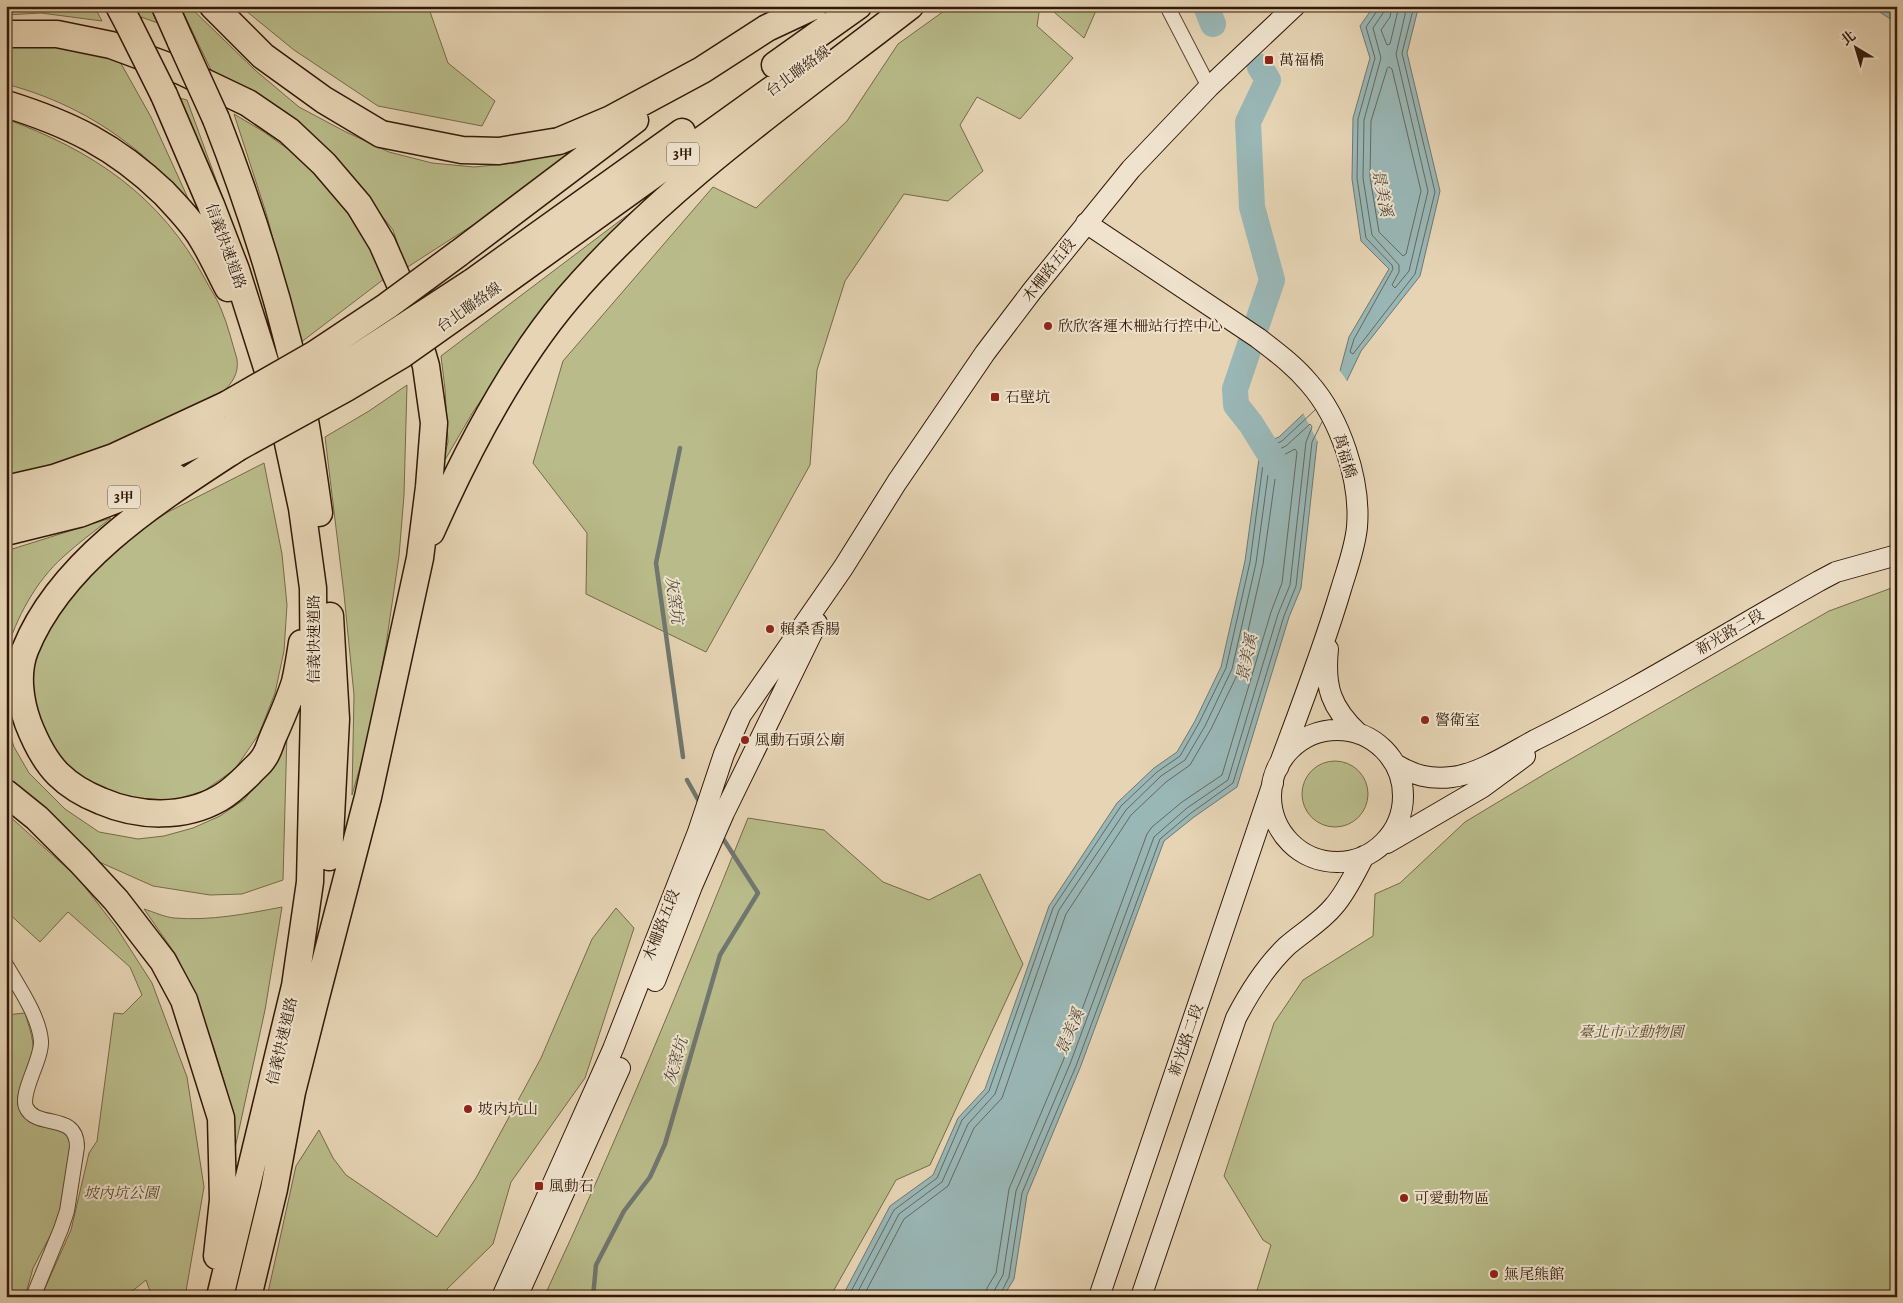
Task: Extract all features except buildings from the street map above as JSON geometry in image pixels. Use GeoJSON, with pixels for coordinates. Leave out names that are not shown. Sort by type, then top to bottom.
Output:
{"type":"FeatureCollection","features":[{"type":"Feature","properties":{"kind":"highway","name":"信義快速道路"},"geometry":{"type":"LineString","coordinates":[[165,6],[216,119],[252,216],[288,342],[308,436],[327,565],[336,719],[330,847],[316,997],[292,1092],[274,1189],[248,1297]]}},
{"type":"Feature","properties":{"kind":"highway"},"geometry":{"type":"LineString","coordinates":[[213,6],[263,56],[324,100],[382,134],[462,150],[499,151],[559,141],[611,119],[702,70]]}},
{"type":"Feature","properties":{"kind":"highway"},"geometry":{"type":"LineString","coordinates":[[302,508],[306,623],[295,681],[264,758],[237,786],[219,799],[189,810],[154,814],[117,808],[86,794],[58,774],[37,745],[22,708],[20,676],[25,651],[40,619],[65,586],[90,558],[126,524],[172,490],[231,428],[315,354],[387,306],[702,70],[767,28],[814,6]]}},
{"type":"Feature","properties":{"kind":"highway","name":"台北聯絡線"},"geometry":{"type":"LineString","coordinates":[[6,513],[116,479],[231,428],[354,384],[403,354],[473,293],[858,6]]}},
{"type":"Feature","properties":{"kind":"highway","name":"台北聯絡線"},"geometry":{"type":"LineString","coordinates":[[473,293],[872,17],[891,6]]}},
{"type":"Feature","properties":{"kind":"highway"},"geometry":{"type":"LineString","coordinates":[[420,558],[472,446],[533,345],[567,299],[664,202],[728,148],[910,6]]}},
{"type":"Feature","properties":{"kind":"highway","name":"信義快速道路"},"geometry":{"type":"LineString","coordinates":[[124,15],[164,95],[211,205],[236,270],[282,415],[302,508],[314,588],[314,710],[310,882],[295,986],[220,1297]]}},
{"type":"Feature","properties":{"kind":"highway"},"geometry":{"type":"LineString","coordinates":[[6,34],[57,34],[111,44],[181,71],[248,103],[289,131],[324,164],[359,205],[382,243],[407,300],[426,366],[434,423],[429,487],[420,558],[368,797],[316,997]]}},
{"type":"Feature","properties":{"kind":"highway"},"geometry":{"type":"LineString","coordinates":[[6,104],[46,117],[83,133],[117,153],[148,178],[178,207],[200,236],[263,354]]}},
{"type":"Feature","properties":{"kind":"highway"},"geometry":{"type":"LineString","coordinates":[[6,489],[54,478],[114,457],[231,428]]}},
{"type":"Feature","properties":{"kind":"highway","name":"台北聯絡線"},"geometry":{"type":"LineString","coordinates":[[6,532],[79,514],[167,480],[231,428]]}},
{"type":"Feature","properties":{"kind":"highway"},"geometry":{"type":"LineString","coordinates":[[6,793],[37,818],[116,900],[163,961],[184,1000],[221,1118],[223,1200],[212,1297]]}},
{"type":"Feature","properties":{"kind":"street"},"geometry":{"type":"LineString","coordinates":[[1168,6],[1209,87]]}},
{"type":"Feature","properties":{"kind":"street","name":"木柵路五段"},"geometry":{"type":"LineString","coordinates":[[517,1297],[608,1097],[692,886],[721,798],[724,754],[732,733],[754,695],[843,568],[897,482],[985,353],[1032,291],[1127,173],[1209,87],[1295,6]]}},
{"type":"Feature","properties":{"kind":"street","name":"萬福橋"},"geometry":{"type":"LineString","coordinates":[[1086,223],[1258,338],[1281,355],[1311,384],[1334,421],[1349,460],[1357,504],[1357,527],[1353,548]]}},
{"type":"Feature","properties":{"kind":"street","name":"新光路二段"},"geometry":{"type":"LineString","coordinates":[[1099,1297],[1275,775],[1331,625],[1353,548]]}},
{"type":"Feature","properties":{"kind":"street","name":"新光路二段"},"geometry":{"type":"LineString","coordinates":[[1395,764],[1410,773],[1429,778],[1453,777],[1475,771],[1569,724],[1836,572],[1897,555]]}},
{"type":"Feature","properties":{"kind":"street","name":"木柵路五段"},"geometry":{"type":"LineString","coordinates":[[502,1297],[613,1049],[721,798],[771,717],[843,568]]}},
{"type":"Feature","properties":{"kind":"street","name":"新光路二段"},"geometry":{"type":"LineString","coordinates":[[1331,625],[1326,680],[1337,710],[1359,734]]}},
{"type":"Feature","properties":{"kind":"street"},"geometry":{"type":"LineString","coordinates":[[754,695],[761,698],[771,717]]}},
{"type":"Feature","properties":{"kind":"street","name":"新光路二段"},"geometry":{"type":"LineString","coordinates":[[1370,853],[1483,788],[1569,724]]}},
{"type":"Feature","properties":{"kind":"street"},"geometry":{"type":"LineString","coordinates":[[1328,731],[1359,734],[1373,741],[1386,751],[1395,764],[1402,786],[1402,810],[1397,825],[1388,838],[1370,853],[1350,861],[1336,862],[1315,858],[1296,848],[1282,831],[1273,811],[1271,797],[1275,775],[1287,754],[1298,744],[1312,736],[1328,731]]}},
{"type":"Feature","properties":{"kind":"street"},"geometry":{"type":"LineString","coordinates":[[1141,1297],[1236,1018],[1252,988],[1269,965],[1288,945],[1320,921],[1335,906],[1370,853]]}},
{"type":"Feature","properties":{"kind":"street"},"geometry":{"type":"LineString","coordinates":[[6,965],[30,1010],[41,1041],[40,1054],[25,1096],[25,1105],[30,1113],[63,1124],[71,1129],[77,1138],[78,1147],[67,1211],[33,1297]]}},
{"type":"Feature","properties":{"kind":"green space"},"geometry":{"type":"Polygon","coordinates":[[[6,6],[94,6],[102,21],[41,13],[6,15],[6,6]]]}},
{"type":"Feature","properties":{"kind":"green space"},"geometry":{"type":"Polygon","coordinates":[[[132,6],[149,6],[158,23],[138,16],[132,6]]]}},
{"type":"Feature","properties":{"kind":"green space"},"geometry":{"type":"Polygon","coordinates":[[[180,6],[189,6],[255,70],[299,107],[389,152],[432,163],[474,167],[516,163],[580,148],[487,216],[406,268],[393,230],[360,188],[212,72],[180,6]]]}},
{"type":"Feature","properties":{"kind":"green space"},"geometry":{"type":"Polygon","coordinates":[[[240,6],[428,6],[448,63],[495,101],[482,126],[378,106],[294,50],[240,6]]]}},
{"type":"Feature","properties":{"kind":"green space"},"geometry":{"type":"Polygon","coordinates":[[[951,6],[1040,6],[1037,26],[1073,58],[1020,119],[977,97],[960,125],[983,171],[948,201],[904,194],[845,281],[817,370],[810,465],[706,652],[586,594],[587,533],[533,463],[563,361],[713,187],[756,208],[847,121],[898,44],[951,6]]]}},
{"type":"Feature","properties":{"kind":"green space"},"geometry":{"type":"Polygon","coordinates":[[[1047,6],[1098,6],[1084,38],[1047,6]]]}},
{"type":"Feature","properties":{"kind":"green space"},"geometry":{"type":"Polygon","coordinates":[[[6,44],[56,47],[119,60],[151,117],[192,207],[148,160],[110,131],[61,103],[6,84],[6,44]]]}},
{"type":"Feature","properties":{"kind":"green space"},"geometry":{"type":"Polygon","coordinates":[[[176,97],[187,100],[245,259],[176,97]]]}},
{"type":"Feature","properties":{"kind":"green space"},"geometry":{"type":"Polygon","coordinates":[[[234,114],[264,132],[306,162],[331,189],[355,222],[378,260],[384,279],[300,343],[267,216],[234,114]]]}},
{"type":"Feature","properties":{"kind":"green space"},"geometry":{"type":"Polygon","coordinates":[[[6,119],[67,145],[95,161],[145,200],[167,223],[187,250],[218,301],[237,359],[237,369],[229,386],[222,393],[115,443],[43,468],[6,476],[6,119]]]}},
{"type":"Feature","properties":{"kind":"green space"},"geometry":{"type":"Polygon","coordinates":[[[683,173],[516,349],[473,412],[442,465],[448,442],[441,356],[683,173]]]}},
{"type":"Feature","properties":{"kind":"green space"},"geometry":{"type":"Polygon","coordinates":[[[407,385],[404,495],[399,556],[386,645],[370,732],[352,795],[354,695],[325,437],[369,411],[407,385]]]}},
{"type":"Feature","properties":{"kind":"green space"},"geometry":{"type":"Polygon","coordinates":[[[264,463],[282,554],[287,605],[284,651],[275,693],[259,734],[235,769],[204,791],[165,802],[111,797],[58,761],[33,704],[32,674],[40,645],[63,605],[88,574],[125,540],[168,512],[264,463]]]}},
{"type":"Feature","properties":{"kind":"green space"},"geometry":{"type":"Polygon","coordinates":[[[111,518],[69,552],[44,577],[21,614],[6,653],[6,551],[111,518]]]}},
{"type":"Feature","properties":{"kind":"green space","name":"臺北市立動物園"},"geometry":{"type":"Polygon","coordinates":[[[1897,586],[1897,1297],[1255,1297],[1271,1245],[1263,1240],[1224,1176],[1274,1023],[1303,980],[1373,936],[1375,894],[1400,883],[1465,822],[1548,772],[1829,611],[1897,586]]]}},
{"type":"Feature","properties":{"kind":"green space"},"geometry":{"type":"Polygon","coordinates":[[[6,720],[14,747],[29,773],[65,809],[99,832],[138,839],[164,836],[193,828],[220,816],[245,799],[268,766],[287,733],[283,880],[242,894],[210,895],[153,886],[97,861],[6,779],[6,720]]]}},
{"type":"Feature","properties":{"kind":"green space"},"geometry":{"type":"Polygon","coordinates":[[[1335,761],[1348,764],[1358,771],[1365,781],[1368,794],[1365,807],[1358,817],[1348,824],[1335,827],[1322,824],[1312,817],[1305,807],[1302,794],[1305,781],[1312,771],[1322,764],[1335,761]]]}},
{"type":"Feature","properties":{"kind":"green space","name":"坡內坑公園"},"geometry":{"type":"Polygon","coordinates":[[[6,813],[78,878],[116,927],[152,983],[187,1077],[204,1187],[185,1297],[152,1297],[146,1280],[125,1297],[41,1297],[71,1230],[89,1153],[97,1141],[114,1013],[123,1014],[142,995],[130,967],[68,912],[40,942],[6,911],[6,813]]]}},
{"type":"Feature","properties":{"kind":"green space"},"geometry":{"type":"Polygon","coordinates":[[[748,818],[824,830],[883,882],[929,900],[980,874],[1023,964],[930,1165],[896,1180],[830,1297],[544,1297],[624,1118],[748,818]]]}},
{"type":"Feature","properties":{"kind":"green space"},"geometry":{"type":"Polygon","coordinates":[[[282,907],[265,1010],[234,1153],[225,1084],[195,995],[176,955],[144,909],[163,916],[201,919],[282,907]]]}},
{"type":"Feature","properties":{"kind":"green space"},"geometry":{"type":"Polygon","coordinates":[[[616,908],[634,928],[585,1078],[511,1182],[493,1244],[447,1289],[446,1297],[267,1297],[296,1166],[319,1130],[333,1158],[346,1175],[437,1237],[476,1178],[541,1058],[592,939],[616,908]]]}},
{"type":"Feature","properties":{"kind":"green space"},"geometry":{"type":"Polygon","coordinates":[[[25,1013],[32,1036],[33,1053],[31,1064],[19,1091],[18,1105],[21,1112],[33,1122],[66,1132],[71,1145],[58,1221],[33,1268],[25,1297],[6,1297],[6,1015],[25,1013]]]}},
{"type":"Feature","properties":{"kind":"water","name":"景美溪"},"geometry":{"type":"Polygon","coordinates":[[[1374,6],[1424,6],[1418,9],[1407,53],[1440,191],[1420,276],[1361,351],[1317,443],[1301,588],[1289,617],[1237,787],[1164,841],[1080,1068],[1027,1195],[1014,1279],[1003,1297],[842,1297],[890,1206],[933,1175],[958,1118],[985,1089],[1049,906],[1117,803],[1154,768],[1177,752],[1195,721],[1221,667],[1245,561],[1261,444],[1279,437],[1337,382],[1349,337],[1389,269],[1361,241],[1352,179],[1353,118],[1370,58],[1360,26],[1374,6]]]}},
{"type":"Feature","properties":{"kind":"water"},"geometry":{"type":"Polygon","coordinates":[[[1870,6],[1897,6],[1897,23],[1870,6]]]}},
{"type":"Feature","properties":{"kind":"pier"},"geometry":{"type":"Polygon","coordinates":[[[1338,368],[1349,384],[1319,444],[1302,411],[1334,381],[1338,368]]]}},
{"type":"Feature","properties":{"kind":"waterway","name":"石壁坑"},"geometry":{"type":"LineString","coordinates":[[1206,6],[1213,24]]}},
{"type":"Feature","properties":{"kind":"waterway","name":"石壁坑"},"geometry":{"type":"LineString","coordinates":[[1260,67],[1268,80],[1248,122],[1252,207],[1272,280],[1235,389],[1236,405],[1251,424],[1277,466]]}},
{"type":"Feature","properties":{"kind":"waterway","name":"灰窯坑"},"geometry":{"type":"LineString","coordinates":[[680,448],[656,563],[683,757]]}},
{"type":"Feature","properties":{"kind":"waterway","name":"灰窯坑"},"geometry":{"type":"LineString","coordinates":[[687,780],[701,805]]}},
{"type":"Feature","properties":{"kind":"waterway","name":"灰窯坑"},"geometry":{"type":"LineString","coordinates":[[593,1297],[596,1265],[624,1211],[650,1177],[665,1144],[720,955],[758,893],[722,837]]}},
{"type":"Feature","properties":{"kind":"place","name":"萬福橋"},"geometry":{"type":"Point","coordinates":[1269,60]}},
{"type":"Feature","properties":{"kind":"place","name":"欣欣客運木柵站行控中心"},"geometry":{"type":"Point","coordinates":[1048,326]}},
{"type":"Feature","properties":{"kind":"place","name":"石壁坑"},"geometry":{"type":"Point","coordinates":[995,397]}},
{"type":"Feature","properties":{"kind":"place","name":"賴桑香腸"},"geometry":{"type":"Point","coordinates":[770,629]}},
{"type":"Feature","properties":{"kind":"place","name":"警衛室"},"geometry":{"type":"Point","coordinates":[1425,720]}},
{"type":"Feature","properties":{"kind":"place","name":"風動石頭公廟"},"geometry":{"type":"Point","coordinates":[745,740]}},
{"type":"Feature","properties":{"kind":"place","name":"坡內坑山"},"geometry":{"type":"Point","coordinates":[468,1109]}},
{"type":"Feature","properties":{"kind":"place","name":"風動石"},"geometry":{"type":"Point","coordinates":[539,1186]}},
{"type":"Feature","properties":{"kind":"place","name":"可愛動物區"},"geometry":{"type":"Point","coordinates":[1404,1198]}},
{"type":"Feature","properties":{"kind":"place","name":"無尾熊館"},"geometry":{"type":"Point","coordinates":[1494,1274]}}]}
